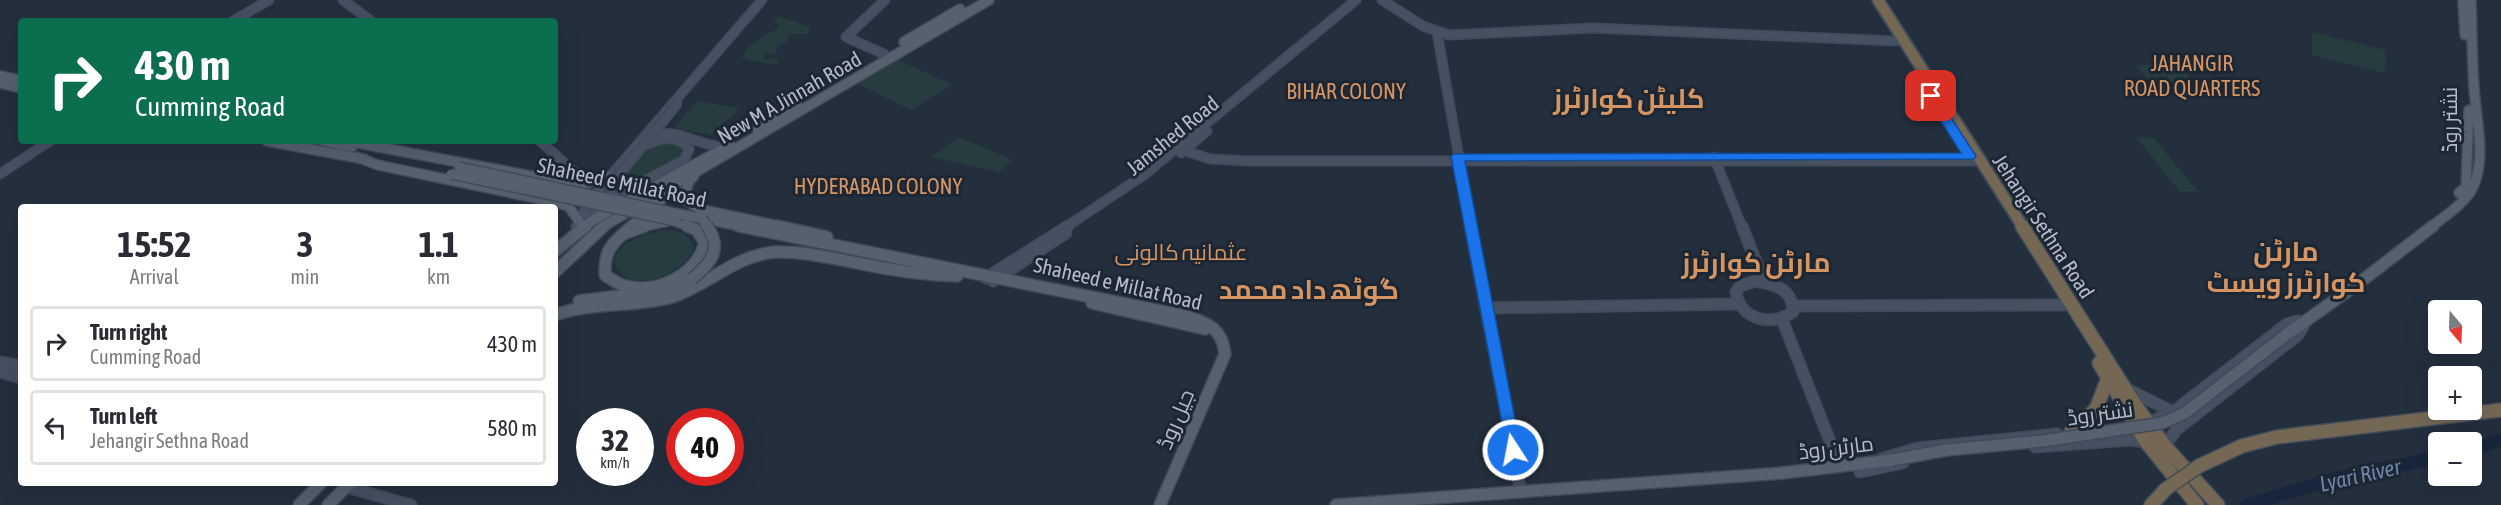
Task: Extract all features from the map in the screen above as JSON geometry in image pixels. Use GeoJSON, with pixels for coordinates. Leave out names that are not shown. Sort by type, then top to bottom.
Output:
{"type":"FeatureCollection","features":[{"type":"Feature","properties":{"kind":"highway","name":"Jehangir Sethna Road"},"geometry":{"type":"LineString","coordinates":[[1872,0],[2148,423],[2165,446],[2218,505]]}},
{"type":"Feature","properties":{"kind":"highway","name":"Jehangir Sethna Road"},"geometry":{"type":"LineString","coordinates":[[1878,0],[2146,442],[2197,505]]}},
{"type":"Feature","properties":{"kind":"highway"},"geometry":{"type":"LineString","coordinates":[[2071,432],[2083,425],[2105,396],[2108,378]]}},
{"type":"Feature","properties":{"kind":"highway"},"geometry":{"type":"LineString","coordinates":[[2151,505],[2166,489],[2206,462],[2259,441],[2316,430],[2501,410]]}},
{"type":"Feature","properties":{"kind":"main road","name":"New M A Jinnah Road"},"geometry":{"type":"LineString","coordinates":[[558,248],[595,219],[726,147],[976,0]]}},
{"type":"Feature","properties":{"kind":"main road","name":"New M A Jinnah Road"},"geometry":{"type":"LineString","coordinates":[[558,270],[607,223],[989,0]]}},
{"type":"Feature","properties":{"kind":"main road","name":"نشتر روڈ"},"geometry":{"type":"LineString","coordinates":[[1892,460],[1947,450],[2064,438],[2162,423],[2185,413],[2287,334],[2466,187],[2469,160],[2469,90],[2463,0]]}},
{"type":"Feature","properties":{"kind":"main road","name":"نشتر روڈ"},"geometry":{"type":"LineString","coordinates":[[2299,323],[2394,256],[2471,191],[2478,153],[2471,0]]}},
{"type":"Feature","properties":{"kind":"main road"},"geometry":{"type":"LineString","coordinates":[[0,74],[18,77]]}},
{"type":"Feature","properties":{"kind":"main road"},"geometry":{"type":"LineString","coordinates":[[0,83],[18,88]]}},
{"type":"Feature","properties":{"kind":"main road"},"geometry":{"type":"LineString","coordinates":[[0,88],[18,89]]}},
{"type":"Feature","properties":{"kind":"main road","name":"Shaheed e Millat Road"},"geometry":{"type":"LineString","coordinates":[[284,144],[357,157],[455,170],[628,203],[960,274],[990,277],[1206,329],[1224,348]]}},
{"type":"Feature","properties":{"kind":"main road","name":"Shaheed e Millat Road"},"geometry":{"type":"LineString","coordinates":[[337,144],[694,226],[704,238],[705,250],[693,270],[672,281],[655,286],[624,287],[613,283],[605,275],[604,256],[623,234]]}},
{"type":"Feature","properties":{"kind":"main road"},"geometry":{"type":"LineString","coordinates":[[363,144],[563,182],[588,184],[609,177]]}},
{"type":"Feature","properties":{"kind":"main road"},"geometry":{"type":"LineString","coordinates":[[357,157],[378,165],[559,203],[569,207],[579,223]]}},
{"type":"Feature","properties":{"kind":"main road"},"geometry":{"type":"LineString","coordinates":[[706,166],[690,179],[686,188],[687,201],[699,209],[959,266],[960,274]]}},
{"type":"Feature","properties":{"kind":"main road"},"geometry":{"type":"LineString","coordinates":[[623,234],[684,180]]}},
{"type":"Feature","properties":{"kind":"main road"},"geometry":{"type":"LineString","coordinates":[[559,203],[568,193],[568,186],[563,182]]}},
{"type":"Feature","properties":{"kind":"main road"},"geometry":{"type":"LineString","coordinates":[[558,307],[597,297],[668,291],[692,279],[712,261],[716,252],[714,234],[702,219]]}},
{"type":"Feature","properties":{"kind":"main road"},"geometry":{"type":"LineString","coordinates":[[623,234],[650,224],[678,220],[960,274]]}},
{"type":"Feature","properties":{"kind":"main road"},"geometry":{"type":"LineString","coordinates":[[558,314],[585,305],[639,303],[678,296],[708,281],[735,262],[748,257],[782,252],[799,252],[919,275],[960,274]]}},
{"type":"Feature","properties":{"kind":"main road","name":"جیل روڈ"},"geometry":{"type":"LineString","coordinates":[[1160,505],[1225,354],[1224,348]]}},
{"type":"Feature","properties":{"kind":"main road","name":"مارٹن روڈ"},"geometry":{"type":"LineString","coordinates":[[1409,505],[1521,492],[1840,467],[1892,460]]}},
{"type":"Feature","properties":{"kind":"main road","name":"مارٹن روڈ"},"geometry":{"type":"LineString","coordinates":[[1336,505],[1438,502],[1860,472],[1892,460]]}},
{"type":"Feature","properties":{"kind":"main road"},"geometry":{"type":"LineString","coordinates":[[300,504],[318,486]]}},
{"type":"Feature","properties":{"kind":"main road"},"geometry":{"type":"LineString","coordinates":[[328,505],[347,486]]}},
{"type":"Feature","properties":{"kind":"street"},"geometry":{"type":"LineString","coordinates":[[231,18],[262,0]]}},
{"type":"Feature","properties":{"kind":"street"},"geometry":{"type":"LineString","coordinates":[[238,18],[269,0]]}},
{"type":"Feature","properties":{"kind":"street"},"geometry":{"type":"LineString","coordinates":[[343,0],[367,18]]}},
{"type":"Feature","properties":{"kind":"street"},"geometry":{"type":"LineString","coordinates":[[628,203],[614,197],[609,190],[641,143],[762,0]]}},
{"type":"Feature","properties":{"kind":"street"},"geometry":{"type":"LineString","coordinates":[[567,239],[579,223],[587,205],[609,177],[678,103],[768,0]]}},
{"type":"Feature","properties":{"kind":"street"},"geometry":{"type":"LineString","coordinates":[[884,54],[846,37],[885,0]]}},
{"type":"Feature","properties":{"kind":"street","name":"Jamshed Road"},"geometry":{"type":"LineString","coordinates":[[1183,147],[1356,0]]}},
{"type":"Feature","properties":{"kind":"street","name":"Jamshed Road"},"geometry":{"type":"LineString","coordinates":[[990,277],[1109,207],[1363,0]]}},
{"type":"Feature","properties":{"kind":"street"},"geometry":{"type":"LineString","coordinates":[[1382,0],[1437,32],[1460,34],[1547,28],[1625,29],[1719,32],[1791,39],[1897,41]]}},
{"type":"Feature","properties":{"kind":"street"},"geometry":{"type":"LineString","coordinates":[[1437,32],[1458,159],[1521,492]]}},
{"type":"Feature","properties":{"kind":"street"},"geometry":{"type":"LineString","coordinates":[[641,143],[658,132],[677,131],[703,145],[726,147]]}},
{"type":"Feature","properties":{"kind":"street"},"geometry":{"type":"LineString","coordinates":[[579,223],[596,209],[684,160],[689,149],[685,142],[674,139],[641,143]]}},
{"type":"Feature","properties":{"kind":"street"},"geometry":{"type":"LineString","coordinates":[[0,169],[38,144]]}},
{"type":"Feature","properties":{"kind":"street"},"geometry":{"type":"LineString","coordinates":[[0,174],[45,144]]}},
{"type":"Feature","properties":{"kind":"street"},"geometry":{"type":"LineString","coordinates":[[544,144],[588,184]]}},
{"type":"Feature","properties":{"kind":"street"},"geometry":{"type":"LineString","coordinates":[[1183,147],[1210,159],[1249,161],[1974,159]]}},
{"type":"Feature","properties":{"kind":"street"},"geometry":{"type":"LineString","coordinates":[[1715,159],[1764,282]]}},
{"type":"Feature","properties":{"kind":"street"},"geometry":{"type":"LineString","coordinates":[[1486,308],[1738,304],[1753,316],[1762,319],[1782,319],[1793,312],[1794,306],[1789,294],[1764,282],[1755,281],[1740,286],[1736,292],[1738,304]]}},
{"type":"Feature","properties":{"kind":"street"},"geometry":{"type":"LineString","coordinates":[[1794,306],[2064,305]]}},
{"type":"Feature","properties":{"kind":"street"},"geometry":{"type":"LineString","coordinates":[[1782,319],[1840,467]]}},
{"type":"Feature","properties":{"kind":"street","name":"نشتر روڈ"},"geometry":{"type":"LineString","coordinates":[[2148,423],[2173,412],[2234,363],[2299,323]]}},
{"type":"Feature","properties":{"kind":"street","name":"نشتر روڈ"},"geometry":{"type":"LineString","coordinates":[[2165,446],[2176,430],[2298,335],[2299,323]]}},
{"type":"Feature","properties":{"kind":"street"},"geometry":{"type":"LineString","coordinates":[[0,362],[18,365]]}},
{"type":"Feature","properties":{"kind":"street"},"geometry":{"type":"LineString","coordinates":[[0,372],[18,377]]}},
{"type":"Feature","properties":{"kind":"street","name":"نشتر روڈ"},"geometry":{"type":"LineString","coordinates":[[2125,388],[2173,412]]}},
{"type":"Feature","properties":{"kind":"street","name":"نشتر روڈ"},"geometry":{"type":"LineString","coordinates":[[1874,463],[1893,454],[1918,448],[2071,432],[2135,422]]}},
{"type":"Feature","properties":{"kind":"street"},"geometry":{"type":"LineString","coordinates":[[2104,426],[2115,441]]}},
{"type":"Feature","properties":{"kind":"street","name":"نشتر روڈ"},"geometry":{"type":"LineString","coordinates":[[1860,472],[1946,454],[2115,441],[2146,442]]}},
{"type":"Feature","properties":{"kind":"street"},"geometry":{"type":"LineString","coordinates":[[351,486],[411,505]]}},
{"type":"Feature","properties":{"kind":"green space"},"geometry":{"type":"Polygon","coordinates":[[[779,16],[810,27],[808,34],[790,34],[786,42],[778,47],[776,53],[765,54],[763,59],[779,59],[777,65],[741,58],[750,44],[755,45],[780,25],[773,22],[779,16]]]}},
{"type":"Feature","properties":{"kind":"green space"},"geometry":{"type":"Polygon","coordinates":[[[2312,32],[2386,50],[2385,73],[2312,55],[2312,32]]]}},
{"type":"Feature","properties":{"kind":"green space"},"geometry":{"type":"Polygon","coordinates":[[[892,57],[952,85],[911,110],[851,81],[892,57]]]}},
{"type":"Feature","properties":{"kind":"green space"},"geometry":{"type":"Polygon","coordinates":[[[2176,64],[2199,88],[2156,89],[2136,65],[2176,64]]]}},
{"type":"Feature","properties":{"kind":"green space"},"geometry":{"type":"Polygon","coordinates":[[[697,101],[740,108],[711,135],[674,128],[697,101]]]}},
{"type":"Feature","properties":{"kind":"green space"},"geometry":{"type":"Polygon","coordinates":[[[959,137],[1013,160],[999,172],[931,157],[959,137]]]}},
{"type":"Feature","properties":{"kind":"green space"},"geometry":{"type":"Polygon","coordinates":[[[2137,138],[2154,138],[2197,191],[2180,192],[2137,138]]]}},
{"type":"Feature","properties":{"kind":"green space"},"geometry":{"type":"Polygon","coordinates":[[[670,142],[681,146],[682,155],[615,192],[614,186],[643,151],[648,147],[670,142]]]}},
{"type":"Feature","properties":{"kind":"green space"},"geometry":{"type":"Polygon","coordinates":[[[666,230],[687,236],[692,243],[694,248],[682,264],[672,271],[649,280],[628,278],[619,272],[614,263],[615,255],[621,248],[639,237],[666,230]]]}},
{"type":"Feature","properties":{"kind":"waterway","name":"Lyari River"},"geometry":{"type":"LineString","coordinates":[[2482,445],[2501,440]]}},
{"type":"Feature","properties":{"kind":"waterway","name":"Lyari River"},"geometry":{"type":"LineString","coordinates":[[2247,505],[2337,478],[2428,459]]}},
{"type":"Feature","properties":{"kind":"district","name":"JAHANGIR ROAD QUARTERS"},"geometry":{"type":"Point","coordinates":[2192,76]}},
{"type":"Feature","properties":{"kind":"district","name":"BIHAR COLONY"},"geometry":{"type":"Point","coordinates":[1346,91]}},
{"type":"Feature","properties":{"kind":"district","name":"کلیٹن کوارٹرز"},"geometry":{"type":"Point","coordinates":[1629,98]}},
{"type":"Feature","properties":{"kind":"district","name":"HYDERABAD COLONY"},"geometry":{"type":"Point","coordinates":[878,186]}},
{"type":"Feature","properties":{"kind":"district","name":"عثمانیہ کالونی"},"geometry":{"type":"Point","coordinates":[1181,252]}},
{"type":"Feature","properties":{"kind":"district","name":"مارٹن کوارٹرز"},"geometry":{"type":"Point","coordinates":[1756,262]}},
{"type":"Feature","properties":{"kind":"district","name":"مارٹن کوارٹرز ویسٹ"},"geometry":{"type":"Point","coordinates":[2286,266]}},
{"type":"Feature","properties":{"kind":"district","name":"گوٹھ داد محمد"},"geometry":{"type":"Point","coordinates":[1309,289]}},
{"type":"Feature","properties":{"kind":"route"},"geometry":{"type":"LineString","coordinates":[[1513,450],[1458,157],[1970,156],[1931,96]]}}]}
